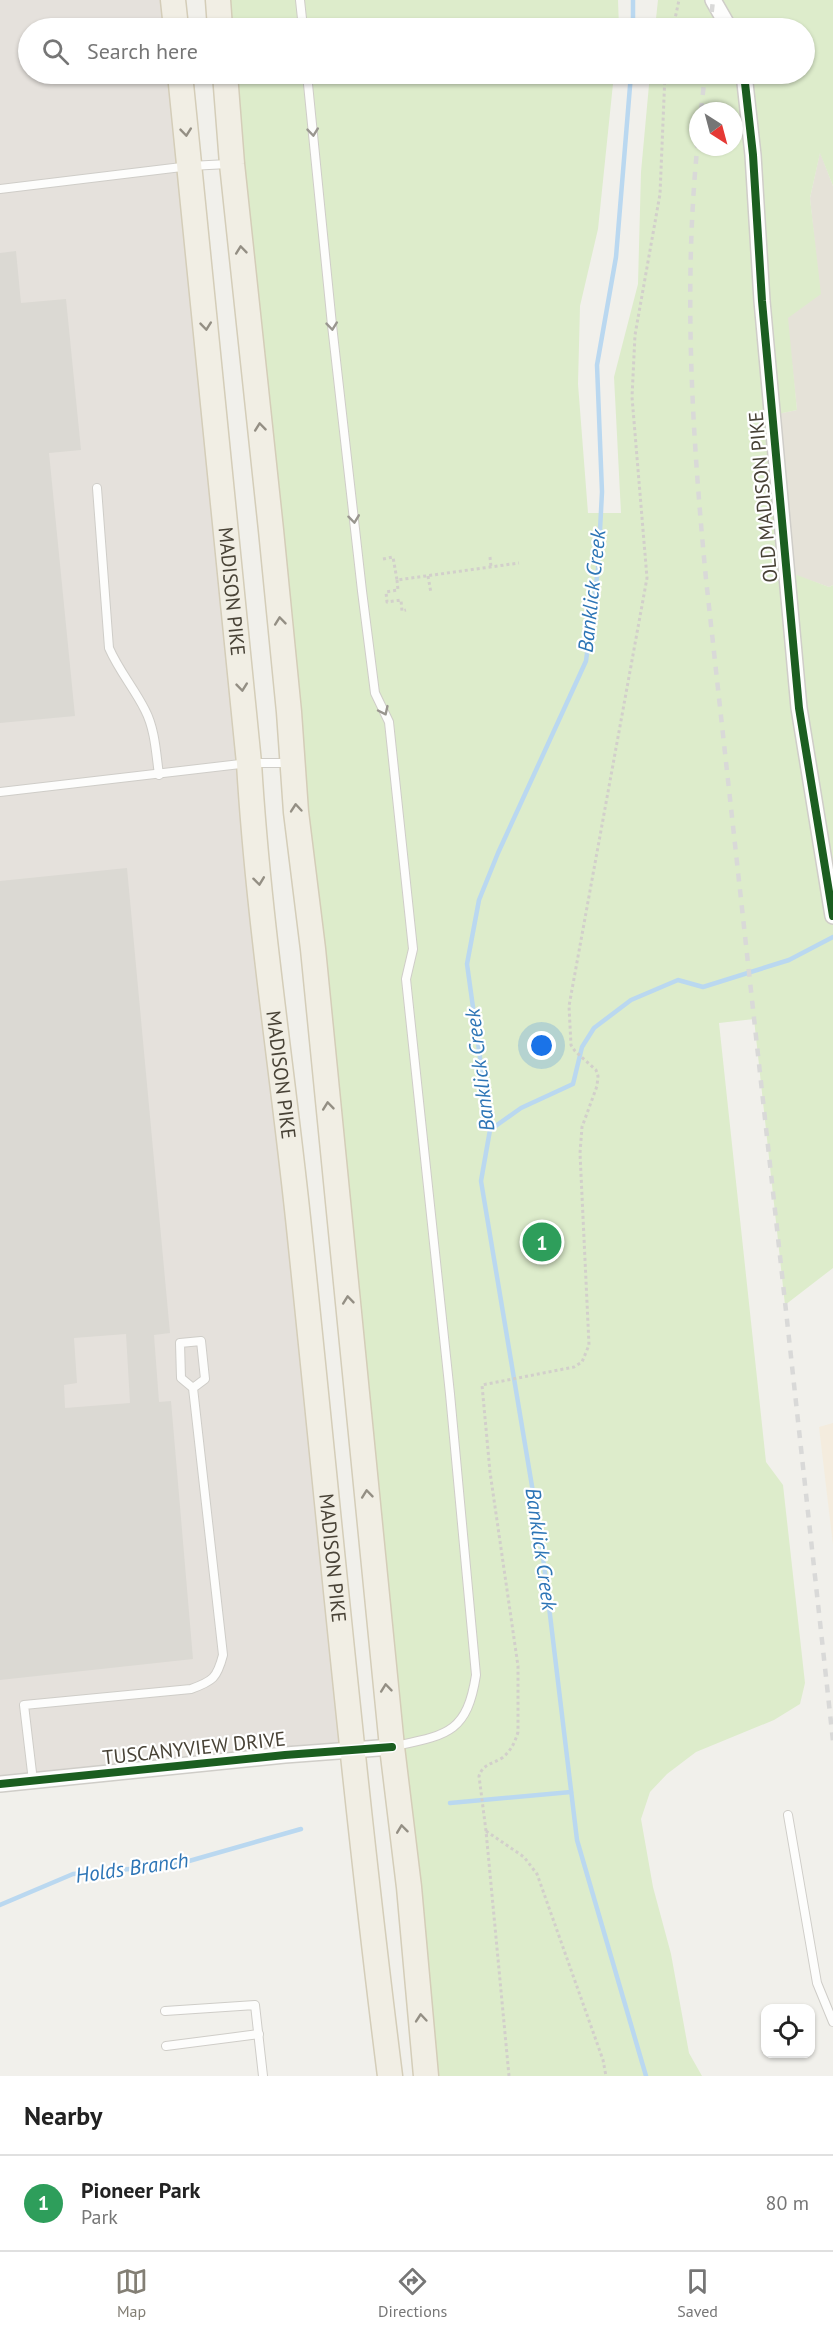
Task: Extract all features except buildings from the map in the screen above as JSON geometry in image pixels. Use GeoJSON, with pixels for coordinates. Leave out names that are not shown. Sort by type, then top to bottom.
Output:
{"type":"FeatureCollection","features":[{"type":"Feature","properties":{"kind":"main road"},"geometry":{"type":"LineString","coordinates":[[173,0],[175,18]]}},
{"type":"Feature","properties":{"kind":"main road"},"geometry":{"type":"LineString","coordinates":[[218,0],[219,18]]}},
{"type":"Feature","properties":{"kind":"main road","name":"MADISON PIKE"},"geometry":{"type":"LineString","coordinates":[[181,84],[249,763],[253,831],[298,1216],[352,1749],[390,2076]]}},
{"type":"Feature","properties":{"kind":"main road","name":"MADISON PIKE"},"geometry":{"type":"LineString","coordinates":[[226,84],[392,1747],[409,1887],[426,2076]]}},
{"type":"Feature","properties":{"kind":"street"},"geometry":{"type":"LineString","coordinates":[[712,0],[723,18]]}},
{"type":"Feature","properties":{"kind":"street","name":"OLD MADISON PIKE"},"geometry":{"type":"LineString","coordinates":[[745,84],[753,155],[762,301],[799,708],[833,916]]}},
{"type":"Feature","properties":{"kind":"street","name":"TUSCANYVIEW DRIVE"},"geometry":{"type":"LineString","coordinates":[[0,1784],[392,1747]]}},
{"type":"Feature","properties":{"kind":"lane"},"geometry":{"type":"LineString","coordinates":[[300,0],[302,18]]}},
{"type":"Feature","properties":{"kind":"lane"},"geometry":{"type":"LineString","coordinates":[[308,84],[362,591],[375,693],[389,722],[407,892],[413,949],[406,979],[450,1394],[476,1675],[468,1709],[463,1718],[449,1731],[433,1738],[392,1747]]}},
{"type":"Feature","properties":{"kind":"lane"},"geometry":{"type":"LineString","coordinates":[[0,189],[190,166],[232,164]]}},
{"type":"Feature","properties":{"kind":"lane"},"geometry":{"type":"LineString","coordinates":[[97,488],[109,648],[117,668],[145,709],[151,725],[159,775]]}},
{"type":"Feature","properties":{"kind":"lane"},"geometry":{"type":"LineString","coordinates":[[0,792],[249,763],[293,763]]}},
{"type":"Feature","properties":{"kind":"lane"},"geometry":{"type":"LineString","coordinates":[[33,1781],[24,1705],[191,1689],[207,1683],[218,1674],[223,1655],[193,1388],[181,1378],[180,1343],[201,1341],[205,1378],[193,1388]]}},
{"type":"Feature","properties":{"kind":"lane"},"geometry":{"type":"LineString","coordinates":[[788,1815],[817,1983],[833,2022]]}},
{"type":"Feature","properties":{"kind":"lane"},"geometry":{"type":"LineString","coordinates":[[165,2011],[255,2005],[263,2076]]}},
{"type":"Feature","properties":{"kind":"lane"},"geometry":{"type":"LineString","coordinates":[[166,2046],[259,2034]]}},
{"type":"Feature","properties":{"kind":"path"},"geometry":{"type":"LineString","coordinates":[[675,18],[679,0]]}},
{"type":"Feature","properties":{"kind":"path"},"geometry":{"type":"LineString","coordinates":[[509,2076],[479,1776],[481,1770],[509,1751],[518,1732],[518,1666],[490,1472],[482,1385],[565,1370],[582,1362],[589,1345],[579,1154],[582,1127],[597,1086],[598,1076],[596,1070],[575,1051],[570,1038],[570,1006],[647,578],[632,397],[635,335],[660,194],[665,84]]}},
{"type":"Feature","properties":{"kind":"path"},"geometry":{"type":"LineString","coordinates":[[383,559],[393,557],[398,590],[386,592],[387,602],[401,600],[402,611],[406,610]]}},
{"type":"Feature","properties":{"kind":"path"},"geometry":{"type":"LineString","coordinates":[[490,557],[491,567]]}},
{"type":"Feature","properties":{"kind":"path"},"geometry":{"type":"LineString","coordinates":[[397,580],[519,563]]}},
{"type":"Feature","properties":{"kind":"path"},"geometry":{"type":"LineString","coordinates":[[428,576],[431,593]]}},
{"type":"Feature","properties":{"kind":"path"},"geometry":{"type":"LineString","coordinates":[[486,1831],[524,1857],[537,1874],[599,2049],[606,2076]]}},
{"type":"Feature","properties":{"kind":"shaded area"},"geometry":{"type":"Polygon","coordinates":[[[0,0],[173,0],[175,18],[18,18],[18,84],[181,84],[352,1749],[0,1784],[0,0]]]}},
{"type":"Feature","properties":{"kind":"shaded area"},"geometry":{"type":"Polygon","coordinates":[[[820,152],[833,186],[833,585],[829,587],[786,572],[772,415],[797,410],[787,318],[820,294],[810,198],[820,152]]]}},
{"type":"Feature","properties":{"kind":"shaded area"},"geometry":{"type":"Polygon","coordinates":[[[833,1423],[833,1545],[819,1427],[833,1423]]]}},
{"type":"Feature","properties":{"kind":"green space"},"geometry":{"type":"Polygon","coordinates":[[[218,0],[618,0],[619,18],[219,18],[218,0]]]}},
{"type":"Feature","properties":{"kind":"green space"},"geometry":{"type":"Polygon","coordinates":[[[658,0],[833,0],[833,186],[820,153],[810,198],[821,294],[788,318],[797,410],[773,415],[786,571],[829,587],[833,585],[833,1268],[785,1305],[754,1019],[719,1023],[766,1462],[783,1485],[805,1683],[800,1704],[774,1720],[696,1752],[667,1774],[650,1792],[641,1819],[653,1887],[671,1954],[689,2053],[702,2076],[426,2076],[226,84],[613,84],[598,229],[580,306],[578,384],[588,513],[621,513],[614,377],[638,284],[641,172],[649,84],[815,84],[815,18],[656,18],[658,0]]]}},
{"type":"Feature","properties":{"kind":"waterway","name":"Banklick Creek"},"geometry":{"type":"LineString","coordinates":[[633,0],[633,18]]}},
{"type":"Feature","properties":{"kind":"waterway","name":"Banklick Creek"},"geometry":{"type":"LineString","coordinates":[[630,84],[616,257],[597,365],[602,492],[598,569],[586,661],[498,853],[479,900],[467,964],[490,1130],[481,1181],[541,1540],[577,1840],[646,2076]]}},
{"type":"Feature","properties":{"kind":"waterway"},"geometry":{"type":"LineString","coordinates":[[490,1130],[521,1108],[573,1084],[582,1047],[594,1028],[631,1000],[678,980],[703,987],[789,960],[833,937]]}},
{"type":"Feature","properties":{"kind":"waterway","name":"Holds Branch"},"geometry":{"type":"LineString","coordinates":[[450,1803],[571,1792]]}},
{"type":"Feature","properties":{"kind":"waterway","name":"Holds Branch"},"geometry":{"type":"LineString","coordinates":[[0,1905],[73,1874],[175,1865],[301,1829]]}},
{"type":"Feature","properties":{"kind":"railway"},"geometry":{"type":"LineString","coordinates":[[711,18],[713,0]]}},
{"type":"Feature","properties":{"kind":"railway"},"geometry":{"type":"LineString","coordinates":[[702,102],[704,84]]}},
{"type":"Feature","properties":{"kind":"railway"},"geometry":{"type":"LineString","coordinates":[[697,156],[693,195],[690,305],[693,414],[701,524],[833,1741]]}},
{"type":"Feature","properties":{"kind":"cycle path"},"geometry":{"type":"LineString","coordinates":[[745,84],[753,155],[762,301],[799,708],[833,916]]}},
{"type":"Feature","properties":{"kind":"cycle path"},"geometry":{"type":"LineString","coordinates":[[0,1784],[285,1755],[392,1747]]}},
{"type":"Feature","properties":{"kind":"place","name":"Pioneer Park"},"geometry":{"type":"Point","coordinates":[542,1242]}}]}
